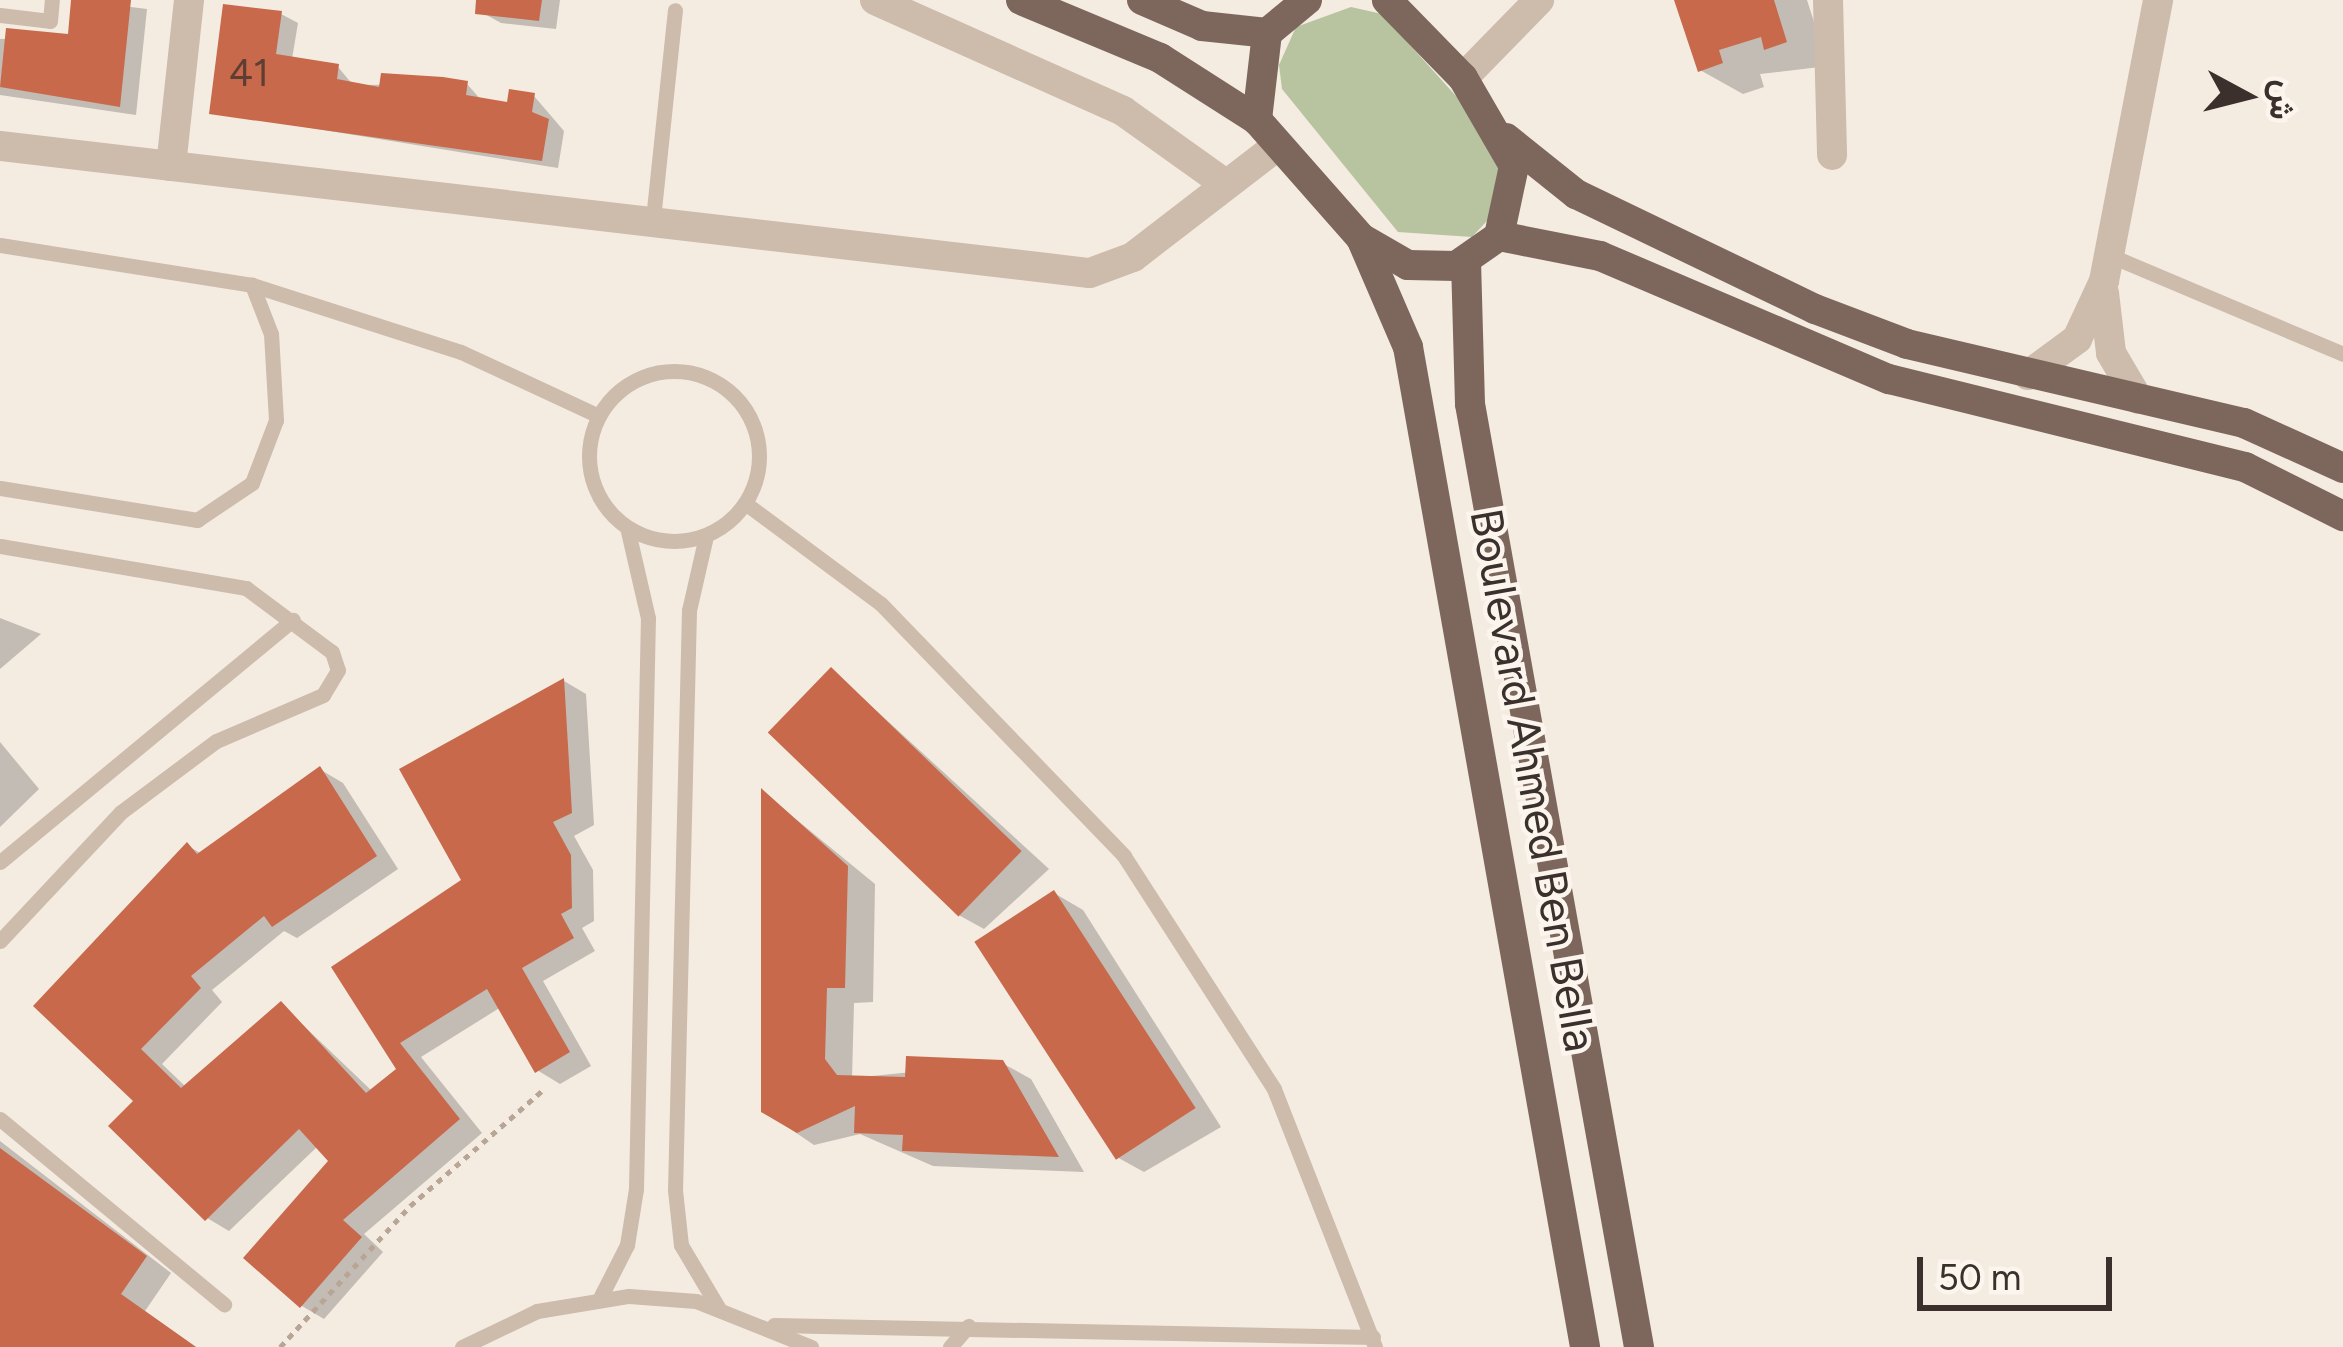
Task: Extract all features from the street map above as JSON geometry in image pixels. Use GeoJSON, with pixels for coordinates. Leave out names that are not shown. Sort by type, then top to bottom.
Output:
{"type":"FeatureCollection","features":[{"type":"Feature","properties":{"kind":"main road"},"geometry":{"type":"LineString","coordinates":[[1022,0],[1160,58],[1257,120],[1273,149],[1360,238],[1408,265],[1466,261],[1499,236],[1514,193],[1506,137]]}},
{"type":"Feature","properties":{"kind":"main road"},"geometry":{"type":"LineString","coordinates":[[1142,0],[1202,26],[1276,17],[1307,0]]}},
{"type":"Feature","properties":{"kind":"main road"},"geometry":{"type":"LineString","coordinates":[[1390,1],[1463,78],[1506,137],[1576,194],[1815,309],[2028,375],[2244,423],[2343,468]]}},
{"type":"Feature","properties":{"kind":"main road"},"geometry":{"type":"LineString","coordinates":[[1257,120],[1276,17]]}},
{"type":"Feature","properties":{"kind":"main road"},"geometry":{"type":"LineString","coordinates":[[1499,236],[1600,256],[1889,380],[2245,467],[2343,516]]}},
{"type":"Feature","properties":{"kind":"main road","name":"Boulevard Ahmed Ben Bella"},"geometry":{"type":"LineString","coordinates":[[1360,238],[1408,346],[1585,1347]]}},
{"type":"Feature","properties":{"kind":"main road","name":"Boulevard Ahmed Ben Bella"},"geometry":{"type":"LineString","coordinates":[[1466,261],[1470,404],[1640,1347]]}},
{"type":"Feature","properties":{"kind":"street"},"geometry":{"type":"LineString","coordinates":[[172,166],[189,0]]}},
{"type":"Feature","properties":{"kind":"street"},"geometry":{"type":"LineString","coordinates":[[874,0],[1123,112],[1224,183]]}},
{"type":"Feature","properties":{"kind":"street"},"geometry":{"type":"LineString","coordinates":[[1463,78],[1539,0]]}},
{"type":"Feature","properties":{"kind":"street"},"geometry":{"type":"LineString","coordinates":[[1828,0],[1832,154]]}},
{"type":"Feature","properties":{"kind":"street"},"geometry":{"type":"LineString","coordinates":[[2028,375],[2077,339],[2106,268],[2158,0]]}},
{"type":"Feature","properties":{"kind":"street"},"geometry":{"type":"LineString","coordinates":[[0,146],[1090,273],[1133,257],[1273,149]]}},
{"type":"Feature","properties":{"kind":"street"},"geometry":{"type":"LineString","coordinates":[[2106,268],[2107,340],[2138,399]]}},
{"type":"Feature","properties":{"kind":"lane"},"geometry":{"type":"LineString","coordinates":[[0,15],[50,21],[52,0]]}},
{"type":"Feature","properties":{"kind":"lane"},"geometry":{"type":"LineString","coordinates":[[652,219],[675,10]]}},
{"type":"Feature","properties":{"kind":"lane"},"geometry":{"type":"LineString","coordinates":[[0,245],[251,285],[461,352],[599,416]]}},
{"type":"Feature","properties":{"kind":"lane"},"geometry":{"type":"LineString","coordinates":[[2106,268],[2343,354]]}},
{"type":"Feature","properties":{"kind":"lane"},"geometry":{"type":"LineString","coordinates":[[0,488],[197,520],[252,483],[276,420],[272,334],[251,285]]}},
{"type":"Feature","properties":{"kind":"lane"},"geometry":{"type":"LineString","coordinates":[[602,1296],[627,1245],[636,1189],[648,618],[627,527],[591,477],[599,416],[651,374],[718,382],[757,437],[745,503],[706,536],[673,542],[627,527]]}},
{"type":"Feature","properties":{"kind":"lane"},"geometry":{"type":"LineString","coordinates":[[745,503],[881,604],[1124,856],[1274,1089],[1374,1342],[968,1326],[774,1325]]}},
{"type":"Feature","properties":{"kind":"lane"},"geometry":{"type":"LineString","coordinates":[[706,536],[688,635],[675,1208],[688,1262],[719,1309]]}},
{"type":"Feature","properties":{"kind":"lane"},"geometry":{"type":"LineString","coordinates":[[0,546],[220,579],[293,620],[337,660],[331,689],[237,728],[167,776],[0,941]]}},
{"type":"Feature","properties":{"kind":"lane"},"geometry":{"type":"LineString","coordinates":[[0,862],[293,620]]}},
{"type":"Feature","properties":{"kind":"lane"},"geometry":{"type":"LineString","coordinates":[[0,1119],[224,1304]]}},
{"type":"Feature","properties":{"kind":"lane"},"geometry":{"type":"LineString","coordinates":[[462,1347],[505,1322],[602,1296],[719,1309],[774,1325],[811,1347]]}},
{"type":"Feature","properties":{"kind":"lane"},"geometry":{"type":"LineString","coordinates":[[950,1347],[968,1326]]}},
{"type":"Feature","properties":{"kind":"path"},"geometry":{"type":"LineString","coordinates":[[280,1347],[410,1206],[543,1090]]}},
{"type":"Feature","properties":{"kind":"green space"},"geometry":{"type":"Polygon","coordinates":[[[1351,7],[1382,14],[1502,147],[1498,209],[1472,237],[1398,232],[1282,89],[1279,65],[1296,27],[1351,7]]]}},
{"type":"Feature","properties":{"kind":"building"},"geometry":{"type":"Polygon","coordinates":[[[71,0],[131,0],[120,107],[0,87],[6,28],[68,34],[71,0]]]}},
{"type":"Feature","properties":{"kind":"building"},"geometry":{"type":"Polygon","coordinates":[[[476,0],[542,0],[539,21],[475,14],[476,0]]]}},
{"type":"Feature","properties":{"kind":"building"},"geometry":{"type":"Polygon","coordinates":[[[1674,0],[1774,0],[1787,42],[1764,50],[1761,37],[1719,50],[1723,63],[1698,72],[1674,0]]]}},
{"type":"Feature","properties":{"kind":"building"},"geometry":{"type":"Polygon","coordinates":[[[223,4],[282,11],[276,54],[339,64],[337,79],[379,87],[381,73],[443,77],[468,81],[466,95],[507,102],[509,89],[535,93],[532,112],[549,119],[542,161],[209,114],[223,4]]]}},
{"type":"Feature","properties":{"kind":"building"},"geometry":{"type":"Polygon","coordinates":[[[831,667],[1022,851],[958,917],[768,732],[831,667]]]}},
{"type":"Feature","properties":{"kind":"building"},"geometry":{"type":"Polygon","coordinates":[[[564,678],[572,813],[553,822],[571,855],[572,908],[561,914],[574,938],[522,968],[570,1052],[535,1073],[487,989],[400,1043],[460,1119],[343,1220],[362,1237],[300,1308],[243,1258],[328,1161],[299,1129],[205,1221],[108,1126],[133,1101],[33,1006],[187,842],[197,854],[320,766],[377,856],[272,927],[264,916],[191,976],[201,988],[141,1049],[181,1088],[281,1001],[366,1093],[396,1069],[331,967],[461,880],[399,769],[564,678]]]}},
{"type":"Feature","properties":{"kind":"building"},"geometry":{"type":"Polygon","coordinates":[[[761,788],[848,866],[845,988],[827,988],[825,1059],[837,1075],[905,1077],[906,1056],[1003,1060],[1059,1157],[902,1151],[903,1135],[854,1133],[855,1106],[797,1133],[761,1112],[761,788]]]}},
{"type":"Feature","properties":{"kind":"building"},"geometry":{"type":"Polygon","coordinates":[[[1054,890],[1196,1108],[1116,1160],[974,942],[1054,890]]]}},
{"type":"Feature","properties":{"kind":"building"},"geometry":{"type":"Polygon","coordinates":[[[0,1148],[147,1256],[121,1294],[196,1347],[0,1347],[0,1148]]]}}]}
